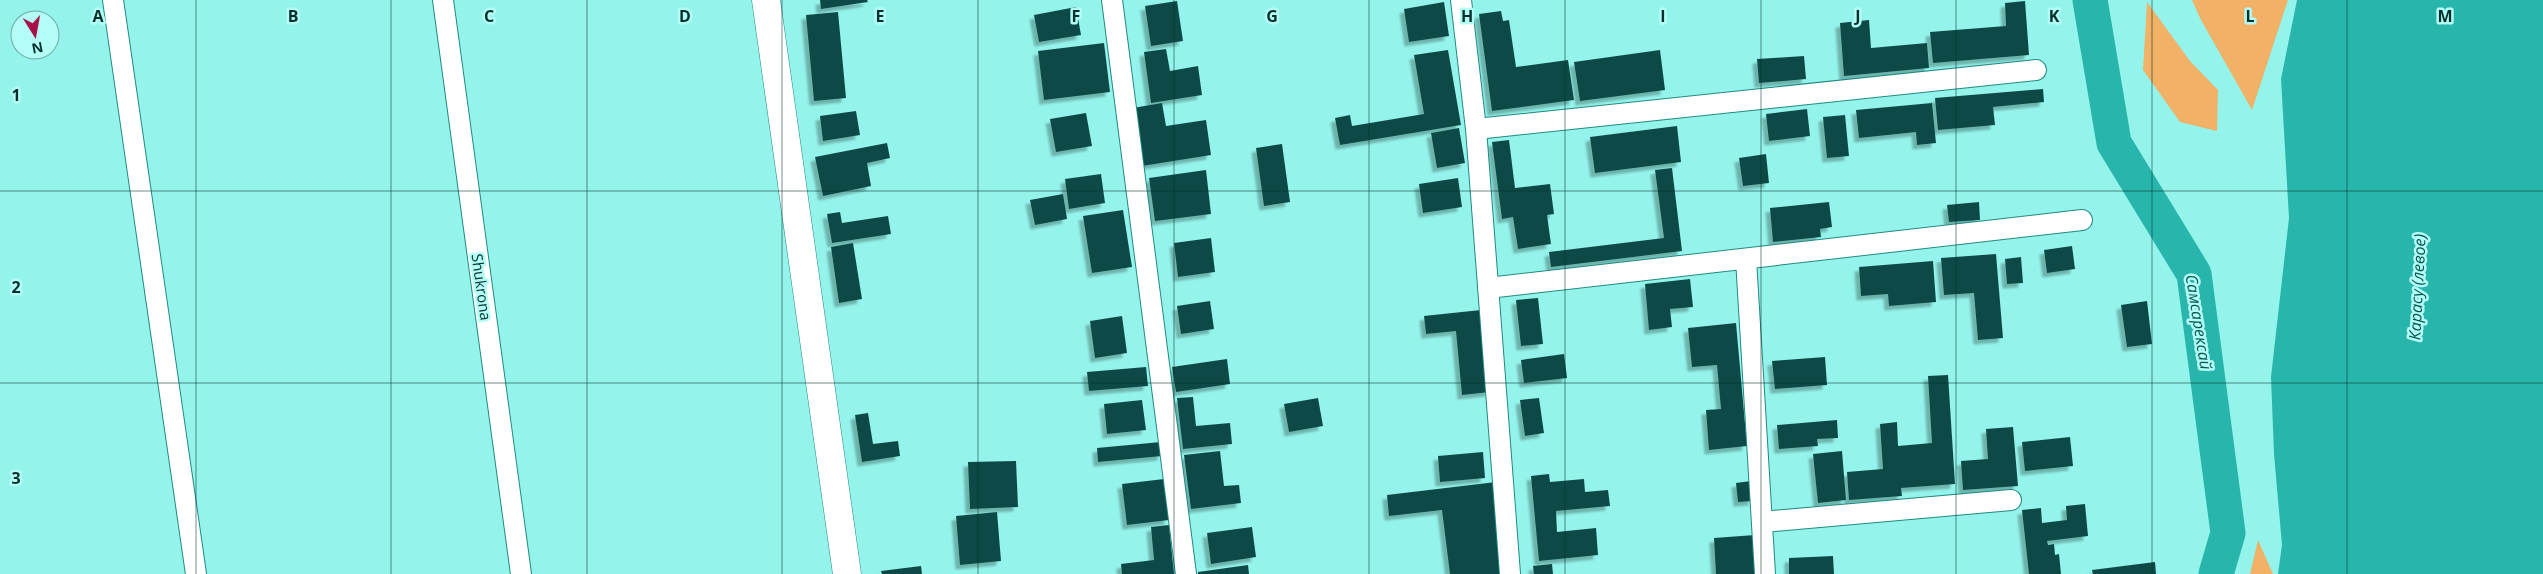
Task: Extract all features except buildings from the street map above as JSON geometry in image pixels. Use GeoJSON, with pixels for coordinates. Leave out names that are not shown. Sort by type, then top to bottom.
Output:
{"type":"FeatureCollection","features":[{"type":"Feature","properties":{"kind":"main road"},"geometry":{"type":"LineString","coordinates":[[766,0],[847,574]]}},
{"type":"Feature","properties":{"kind":"street"},"geometry":{"type":"LineString","coordinates":[[113,0],[196,574]]}},
{"type":"Feature","properties":{"kind":"street","name":"Shukrona"},"geometry":{"type":"LineString","coordinates":[[443,0],[521,574]]}},
{"type":"Feature","properties":{"kind":"street"},"geometry":{"type":"LineString","coordinates":[[1112,0],[1186,574]]}},
{"type":"Feature","properties":{"kind":"street"},"geometry":{"type":"LineString","coordinates":[[1461,0],[1476,129],[1510,574]]}},
{"type":"Feature","properties":{"kind":"street"},"geometry":{"type":"LineString","coordinates":[[1476,129],[2036,70]]}},
{"type":"Feature","properties":{"kind":"street"},"geometry":{"type":"LineString","coordinates":[[1488,288],[2082,220]]}},
{"type":"Feature","properties":{"kind":"street"},"geometry":{"type":"LineString","coordinates":[[1746,259],[1765,574]]}},
{"type":"Feature","properties":{"kind":"street"},"geometry":{"type":"LineString","coordinates":[[1762,522],[2011,500]]}},
{"type":"Feature","properties":{"kind":"shaded area"},"geometry":{"type":"Polygon","coordinates":[[[2192,0],[2288,0],[2252,110],[2201,20],[2192,0]]]}},
{"type":"Feature","properties":{"kind":"shaded area"},"geometry":{"type":"Polygon","coordinates":[[[2147,2],[2190,61],[2218,90],[2217,131],[2180,122],[2143,70],[2147,2]]]}},
{"type":"Feature","properties":{"kind":"shaded area"},"geometry":{"type":"Polygon","coordinates":[[[2258,540],[2273,574],[2250,574],[2258,540]]]}},
{"type":"Feature","properties":{"kind":"water","name":"Карасу (левое)"},"geometry":{"type":"Polygon","coordinates":[[[2297,0],[2543,0],[2543,574],[2278,574],[2282,545],[2274,454],[2271,377],[2289,218],[2281,79],[2297,0]]]}},
{"type":"Feature","properties":{"kind":"waterway","name":"Самсарексай"},"geometry":{"type":"LineString","coordinates":[[2090,0],[2114,143],[2194,274],[2228,533],[2216,574]]}}]}
